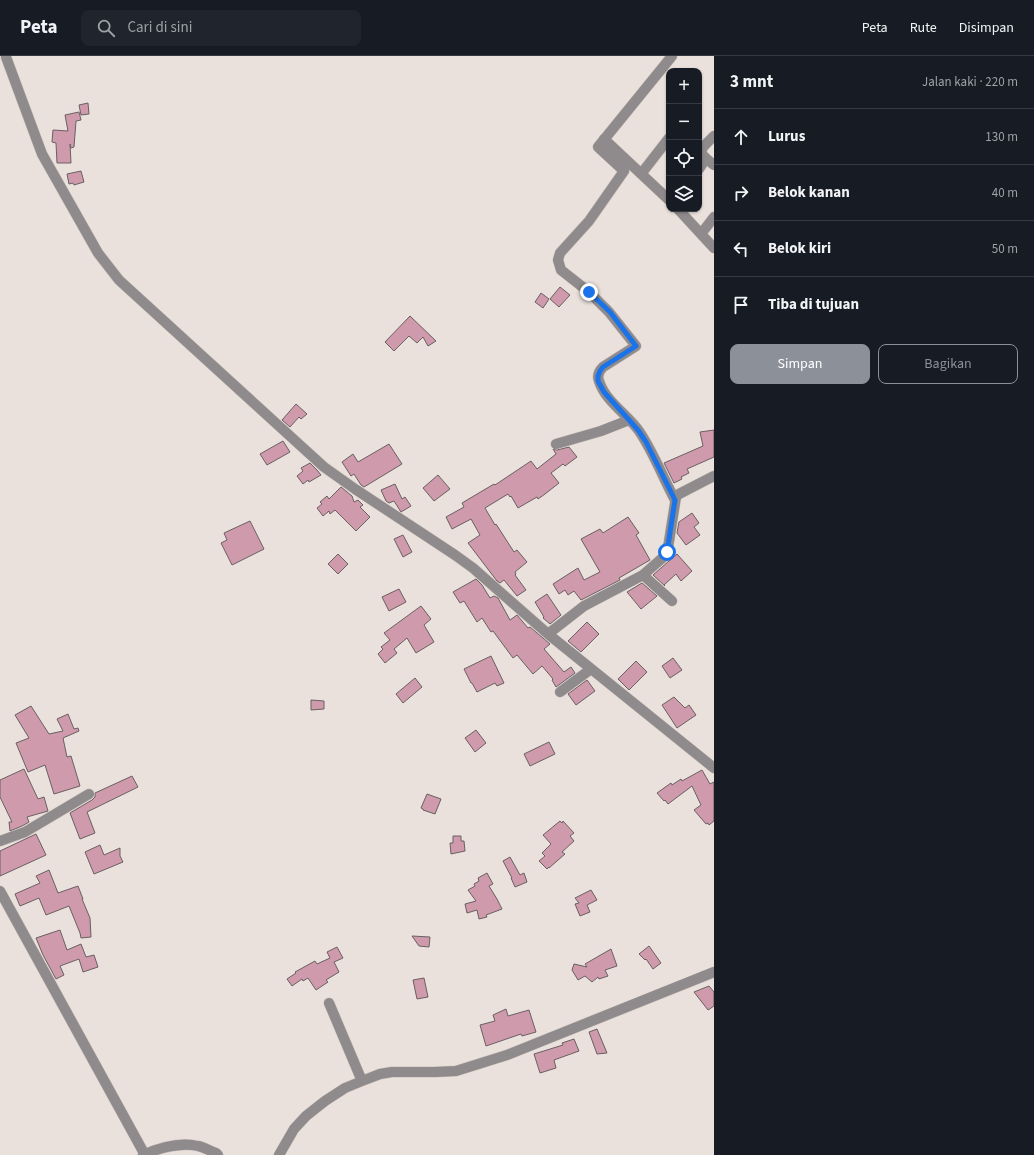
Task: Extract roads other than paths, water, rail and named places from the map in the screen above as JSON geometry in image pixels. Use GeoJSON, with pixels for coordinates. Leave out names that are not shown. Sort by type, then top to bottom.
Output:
{"type":"FeatureCollection","features":[{"type":"Feature","properties":{"kind":"street"},"geometry":{"type":"LineString","coordinates":[[672,56],[598,147],[624,171],[589,222],[560,253],[558,260],[561,270],[589,292],[610,312],[636,346],[603,367],[598,376],[598,381],[604,392],[638,430],[646,442],[675,500]]}},
{"type":"Feature","properties":{"kind":"street"},"geometry":{"type":"LineString","coordinates":[[6,57],[42,154],[98,253],[119,280],[324,467],[455,555],[490,583],[548,634],[714,768]]}},
{"type":"Feature","properties":{"kind":"street"},"geometry":{"type":"LineString","coordinates":[[714,136],[701,151],[703,156],[714,165]]}},
{"type":"Feature","properties":{"kind":"street"},"geometry":{"type":"LineString","coordinates":[[604,139],[666,197]]}},
{"type":"Feature","properties":{"kind":"street"},"geometry":{"type":"LineString","coordinates":[[641,174],[667,140]]}},
{"type":"Feature","properties":{"kind":"street"},"geometry":{"type":"LineString","coordinates":[[681,212],[714,248]]}},
{"type":"Feature","properties":{"kind":"street"},"geometry":{"type":"LineString","coordinates":[[701,234],[714,217]]}},
{"type":"Feature","properties":{"kind":"street"},"geometry":{"type":"LineString","coordinates":[[556,444],[600,431],[629,420]]}},
{"type":"Feature","properties":{"kind":"street"},"geometry":{"type":"LineString","coordinates":[[548,634],[584,606],[643,575],[667,554],[676,497],[714,476]]}},
{"type":"Feature","properties":{"kind":"street"},"geometry":{"type":"LineString","coordinates":[[643,575],[672,601]]}},
{"type":"Feature","properties":{"kind":"street"},"geometry":{"type":"LineString","coordinates":[[560,692],[591,669]]}},
{"type":"Feature","properties":{"kind":"street"},"geometry":{"type":"LineString","coordinates":[[0,841],[25,832],[89,794]]}},
{"type":"Feature","properties":{"kind":"street"},"geometry":{"type":"LineString","coordinates":[[0,891],[144,1155],[181,1145],[198,1146],[218,1155]]}},
{"type":"Feature","properties":{"kind":"street"},"geometry":{"type":"LineString","coordinates":[[279,1155],[294,1130],[306,1116],[345,1088],[380,1074],[392,1072],[456,1071],[507,1055],[714,972]]}},
{"type":"Feature","properties":{"kind":"street"},"geometry":{"type":"LineString","coordinates":[[330,1003],[362,1081]]}}]}
